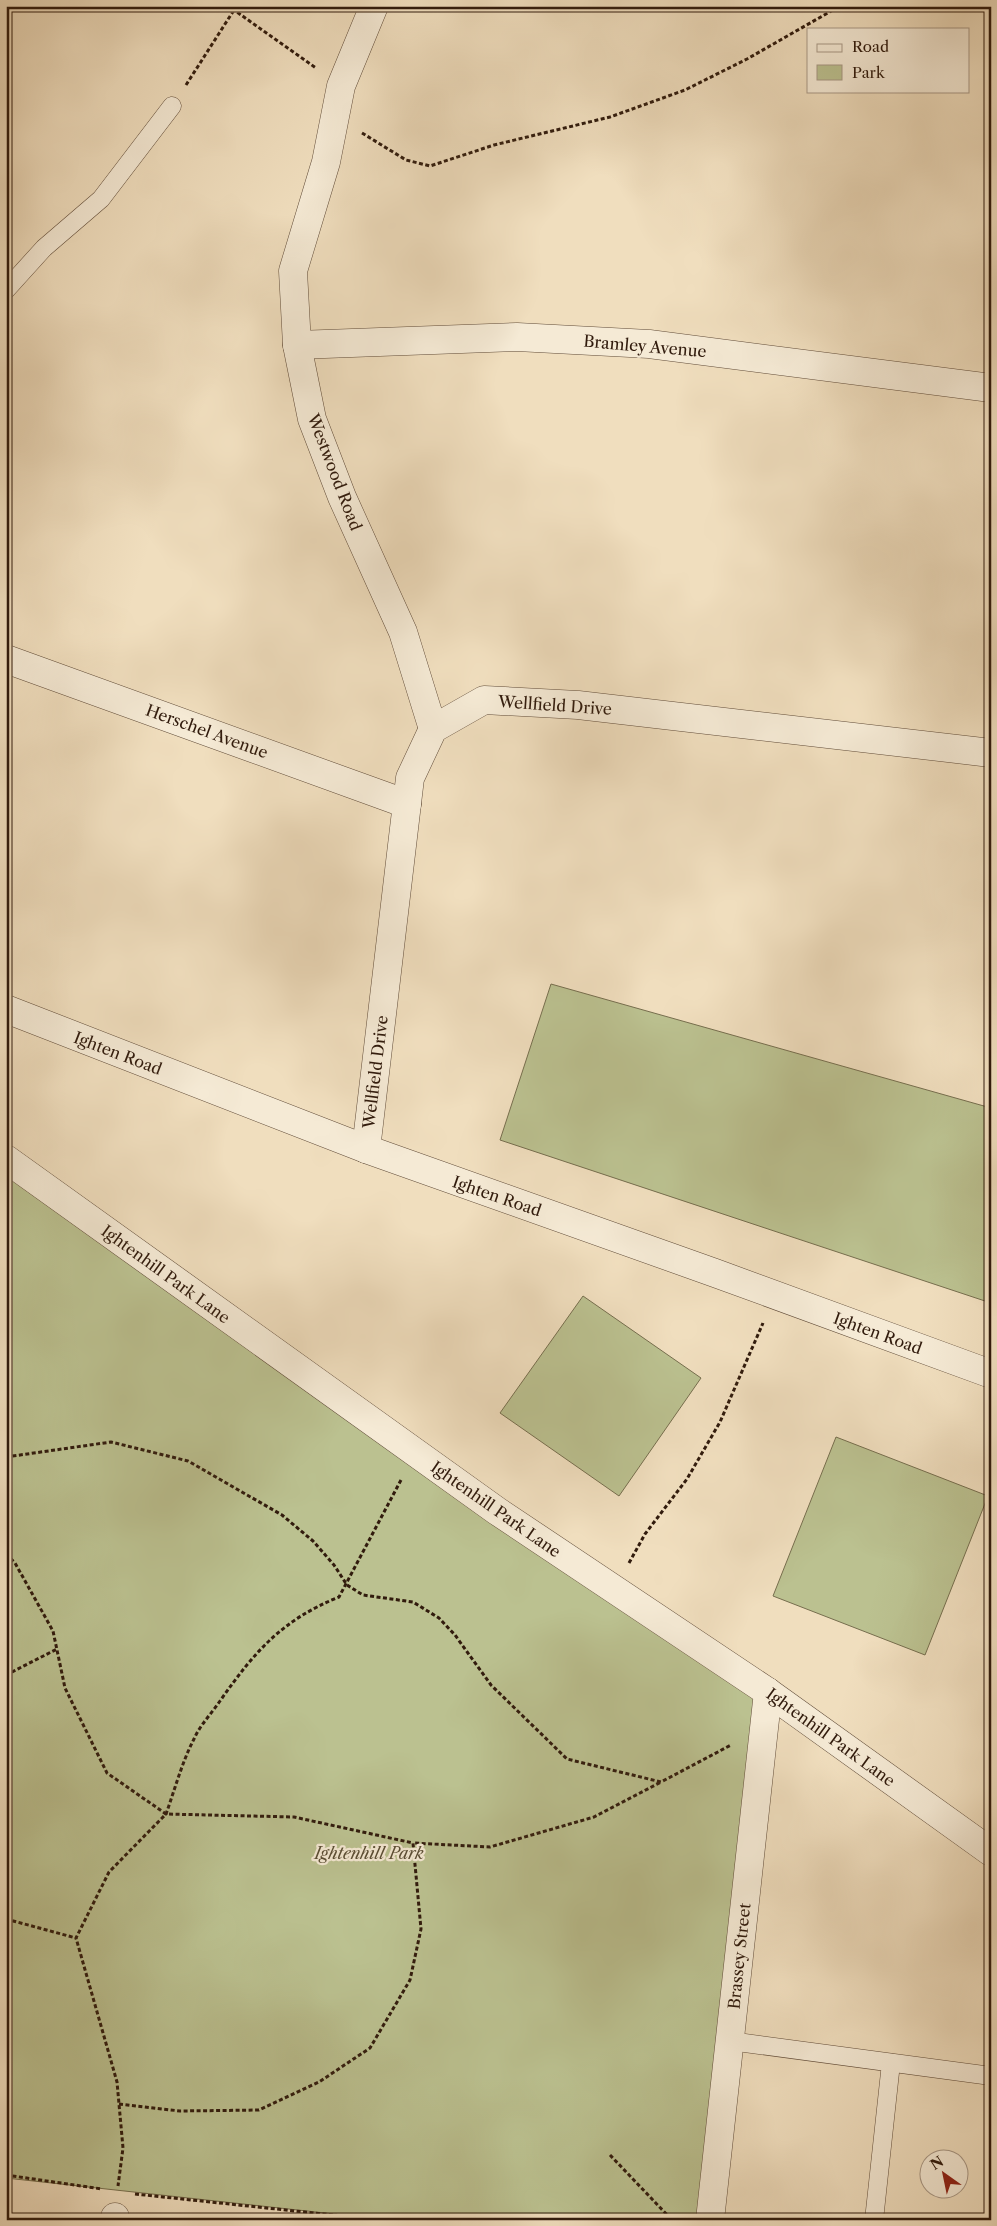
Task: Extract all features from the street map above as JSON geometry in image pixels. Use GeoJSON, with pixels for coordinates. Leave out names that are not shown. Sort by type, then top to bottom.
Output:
{"type":"FeatureCollection","features":[{"type":"Feature","properties":{"kind":"street","name":"Westwood Road"},"geometry":{"type":"LineString","coordinates":[[374,6],[341,86],[326,162],[293,271],[297,345],[312,419],[342,497],[403,632],[433,729]]}},
{"type":"Feature","properties":{"kind":"street","name":"Bramley Avenue"},"geometry":{"type":"LineString","coordinates":[[297,345],[517,337],[640,344],[991,388]]}},
{"type":"Feature","properties":{"kind":"street","name":"Herschel Avenue"},"geometry":{"type":"LineString","coordinates":[[6,659],[407,804]]}},
{"type":"Feature","properties":{"kind":"street","name":"Wellfield Drive"},"geometry":{"type":"LineString","coordinates":[[366,1150],[410,778],[433,729],[484,700],[578,705],[991,753]]}},
{"type":"Feature","properties":{"kind":"street","name":"Ighten Road"},"geometry":{"type":"LineString","coordinates":[[6,1009],[366,1150],[991,1374]]}},
{"type":"Feature","properties":{"kind":"street","name":"Ightenhill Park Lane"},"geometry":{"type":"LineString","coordinates":[[6,1159],[497,1511],[768,1692],[991,1852]]}},
{"type":"Feature","properties":{"kind":"street","name":"Brassey Street"},"geometry":{"type":"LineString","coordinates":[[710,2220],[768,1692]]}},
{"type":"Feature","properties":{"kind":"lane"},"geometry":{"type":"LineString","coordinates":[[6,290],[44,248],[101,199],[172,106]]}},
{"type":"Feature","properties":{"kind":"lane"},"geometry":{"type":"LineString","coordinates":[[730,2040],[991,2076]]}},
{"type":"Feature","properties":{"kind":"lane"},"geometry":{"type":"LineString","coordinates":[[874,2220],[891,2063]]}},
{"type":"Feature","properties":{"kind":"path"},"geometry":{"type":"LineString","coordinates":[[226,6],[341,86]]}},
{"type":"Feature","properties":{"kind":"path"},"geometry":{"type":"LineString","coordinates":[[335,117],[406,160],[430,166],[494,145],[610,117],[685,90],[747,59],[840,6]]}},
{"type":"Feature","properties":{"kind":"path"},"geometry":{"type":"LineString","coordinates":[[172,106],[234,10]]}},
{"type":"Feature","properties":{"kind":"path"},"geometry":{"type":"LineString","coordinates":[[614,1590],[645,1534],[687,1479],[720,1422],[775,1295]]}},
{"type":"Feature","properties":{"kind":"path"},"geometry":{"type":"LineString","coordinates":[[6,1457],[111,1442],[188,1461],[282,1515],[313,1541],[334,1565],[346,1585],[363,1595],[413,1602],[439,1618],[455,1635],[491,1685],[567,1759],[661,1782]]}},
{"type":"Feature","properties":{"kind":"path"},"geometry":{"type":"LineString","coordinates":[[116,2210],[123,2148],[118,2082],[76,1938],[109,1872],[166,1814],[194,1738],[232,1684],[264,1644],[286,1625],[313,1608],[340,1597],[416,1453]]}},
{"type":"Feature","properties":{"kind":"path"},"geometry":{"type":"LineString","coordinates":[[6,1554],[15,1563],[53,1630],[65,1688],[108,1773],[166,1814],[294,1817],[413,1842],[490,1847],[594,1817],[765,1727]]}},
{"type":"Feature","properties":{"kind":"path"},"geometry":{"type":"LineString","coordinates":[[6,1675],[57,1649]]}},
{"type":"Feature","properties":{"kind":"path"},"geometry":{"type":"LineString","coordinates":[[119,2104],[180,2111],[259,2110],[319,2082],[370,2048],[410,1980],[414,1963],[421,1929],[413,1842]]}},
{"type":"Feature","properties":{"kind":"path"},"geometry":{"type":"LineString","coordinates":[[6,1919],[76,1938]]}},
{"type":"Feature","properties":{"kind":"path"},"geometry":{"type":"LineString","coordinates":[[610,2155],[672,2220]]}},
{"type":"Feature","properties":{"kind":"path"},"geometry":{"type":"LineString","coordinates":[[6,2175],[116,2210],[380,2220]]}},
{"type":"Feature","properties":{"kind":"green space"},"geometry":{"type":"Polygon","coordinates":[[[551,984],[991,1108],[991,1303],[500,1140],[551,984]]]}},
{"type":"Feature","properties":{"kind":"green space","name":"Ightenhill Park"},"geometry":{"type":"Polygon","coordinates":[[[6,1154],[768,1692],[710,2220],[389,2220],[6,2178],[6,1154]]]}},
{"type":"Feature","properties":{"kind":"green space"},"geometry":{"type":"Polygon","coordinates":[[[583,1296],[701,1378],[619,1496],[500,1413],[583,1296]]]}},
{"type":"Feature","properties":{"kind":"green space"},"geometry":{"type":"Polygon","coordinates":[[[836,1437],[988,1496],[925,1655],[773,1596],[836,1437]]]}}]}
